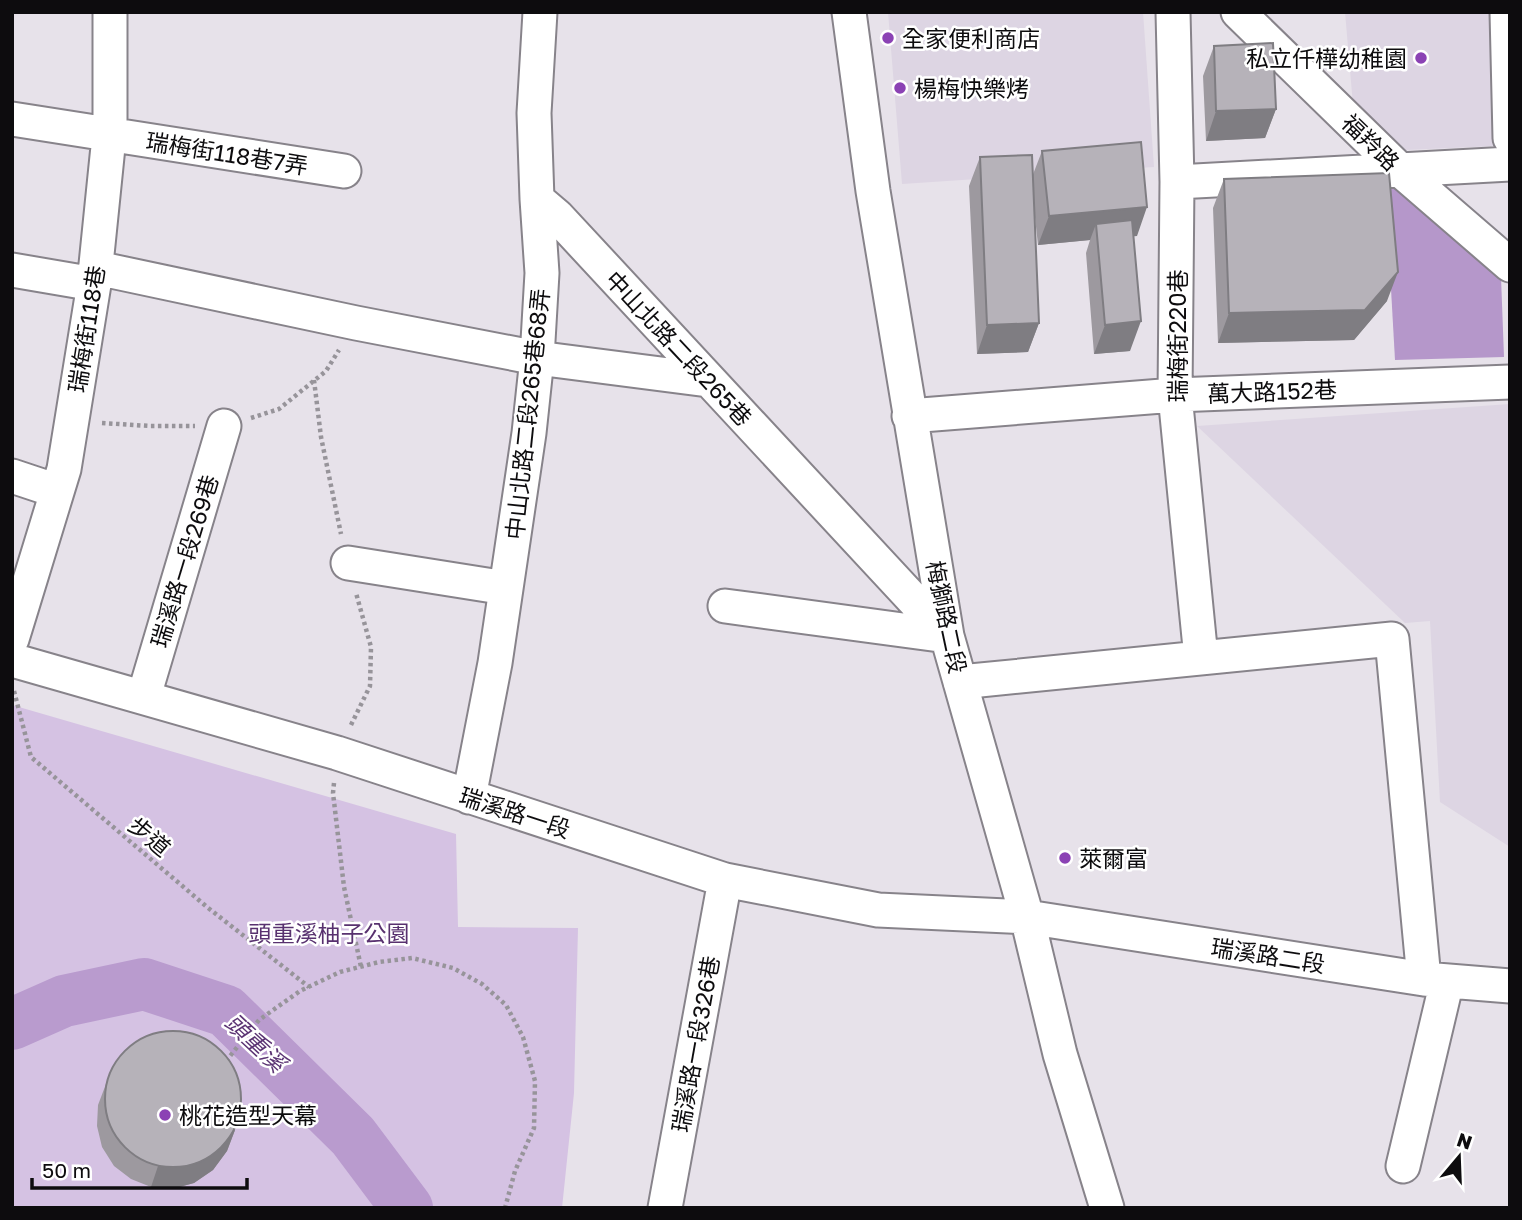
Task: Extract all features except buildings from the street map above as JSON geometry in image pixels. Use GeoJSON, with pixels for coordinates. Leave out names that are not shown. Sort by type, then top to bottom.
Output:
{"type":"FeatureCollection","features":[{"type":"Feature","properties":{"kind":"street","name":"瑞梅街118巷"},"geometry":{"type":"LineString","coordinates":[[12,639],[64,469],[96,276],[109,134],[110,12]]}},
{"type":"Feature","properties":{"kind":"street"},"geometry":{"type":"LineString","coordinates":[[537,198],[534,113],[540,12]]}},
{"type":"Feature","properties":{"kind":"street","name":"梅獅路二段"},"geometry":{"type":"LineString","coordinates":[[849,12],[873,191],[947,636],[1027,917],[1060,1054],[1107,1208]]}},
{"type":"Feature","properties":{"kind":"street","name":"瑞梅街220巷"},"geometry":{"type":"LineString","coordinates":[[1173,12],[1177,182],[1175,395],[1201,659]]}},
{"type":"Feature","properties":{"kind":"street","name":"福羚路"},"geometry":{"type":"LineString","coordinates":[[1238,12],[1400,170],[1510,265]]}},
{"type":"Feature","properties":{"kind":"street"},"geometry":{"type":"LineString","coordinates":[[1507,12],[1510,138]]}},
{"type":"Feature","properties":{"kind":"street","name":"瑞梅街118巷7弄"},"geometry":{"type":"LineString","coordinates":[[12,119],[344,171]]}},
{"type":"Feature","properties":{"kind":"street"},"geometry":{"type":"LineString","coordinates":[[1177,182],[1510,164]]}},
{"type":"Feature","properties":{"kind":"street","name":"中山北路二段265巷68弄"},"geometry":{"type":"LineString","coordinates":[[470,797],[495,663],[537,358],[542,273],[537,198]]}},
{"type":"Feature","properties":{"kind":"street","name":"中山北路二段265巷"},"geometry":{"type":"LineString","coordinates":[[537,198],[565,224],[947,636]]}},
{"type":"Feature","properties":{"kind":"street"},"geometry":{"type":"LineString","coordinates":[[12,271],[96,276],[537,358],[708,380]]}},
{"type":"Feature","properties":{"kind":"street","name":"萬大路152巷"},"geometry":{"type":"LineString","coordinates":[[909,416],[1175,395],[1510,382]]}},
{"type":"Feature","properties":{"kind":"street","name":"瑞溪路一段269巷"},"geometry":{"type":"LineString","coordinates":[[144,696],[224,426]]}},
{"type":"Feature","properties":{"kind":"street"},"geometry":{"type":"LineString","coordinates":[[12,476],[57,491]]}},
{"type":"Feature","properties":{"kind":"street"},"geometry":{"type":"LineString","coordinates":[[348,563],[506,588]]}},
{"type":"Feature","properties":{"kind":"street"},"geometry":{"type":"LineString","coordinates":[[725,606],[947,636]]}},
{"type":"Feature","properties":{"kind":"street"},"geometry":{"type":"LineString","coordinates":[[960,682],[1392,639],[1435,980],[1403,1166]]}},
{"type":"Feature","properties":{"kind":"street","name":"瑞溪路一段"},"geometry":{"type":"LineString","coordinates":[[12,660],[337,753],[725,880],[878,910],[1027,917]]}},
{"type":"Feature","properties":{"kind":"street","name":"瑞溪路一段326巷"},"geometry":{"type":"LineString","coordinates":[[665,1208],[725,880]]}},
{"type":"Feature","properties":{"kind":"street","name":"瑞溪路二段"},"geometry":{"type":"LineString","coordinates":[[1027,917],[1435,980],[1510,986]]}},
{"type":"Feature","properties":{"kind":"path","name":"步道"},"geometry":{"type":"LineString","coordinates":[[12,682],[31,757],[207,907],[309,987]]}},
{"type":"Feature","properties":{"kind":"path"},"geometry":{"type":"LineString","coordinates":[[337,753],[333,793],[344,887],[361,967]]}},
{"type":"Feature","properties":{"kind":"path"},"geometry":{"type":"LineString","coordinates":[[223,1063],[234,1054],[259,1020],[309,987],[340,972],[379,962],[412,958],[453,968],[482,984],[506,1004],[523,1037],[535,1081],[534,1128],[515,1171],[505,1208]]}},
{"type":"Feature","properties":{"kind":"shaded area"},"geometry":{"type":"Polygon","coordinates":[[[888,12],[1143,12],[1154,167],[902,184],[888,12]]]}},
{"type":"Feature","properties":{"kind":"shaded area","name":"私立仟樺幼稚園"},"geometry":{"type":"Polygon","coordinates":[[[1345,12],[1493,12],[1495,146],[1405,150],[1353,105],[1345,12]]]}},
{"type":"Feature","properties":{"kind":"shaded area"},"geometry":{"type":"Polygon","coordinates":[[[1385,182],[1395,182],[1501,277],[1504,357],[1395,360],[1385,182]]]}},
{"type":"Feature","properties":{"kind":"shaded area"},"geometry":{"type":"Polygon","coordinates":[[[1510,404],[1510,847],[1440,802],[1430,621],[1405,623],[1197,426],[1510,404]]]}},
{"type":"Feature","properties":{"kind":"green space","name":"頭重溪柚子公園"},"geometry":{"type":"Polygon","coordinates":[[[12,705],[456,834],[458,927],[578,928],[574,1093],[562,1208],[12,1208],[12,705]]]}},
{"type":"Feature","properties":{"kind":"waterway","name":"頭重溪"},"geometry":{"type":"LineString","coordinates":[[12,1024],[64,1001],[144,984],[226,1011],[353,1136],[407,1208]]}},
{"type":"Feature","properties":{"kind":"place","name":"全家便利商店"},"geometry":{"type":"Point","coordinates":[888,38]}},
{"type":"Feature","properties":{"kind":"place","name":"私立仟樺幼稚園"},"geometry":{"type":"Point","coordinates":[1421,58]}},
{"type":"Feature","properties":{"kind":"place","name":"楊梅快樂烤"},"geometry":{"type":"Point","coordinates":[900,88]}},
{"type":"Feature","properties":{"kind":"place","name":"萊爾富"},"geometry":{"type":"Point","coordinates":[1065,858]}},
{"type":"Feature","properties":{"kind":"place","name":"桃花造型天幕"},"geometry":{"type":"Point","coordinates":[165,1115]}}]}
